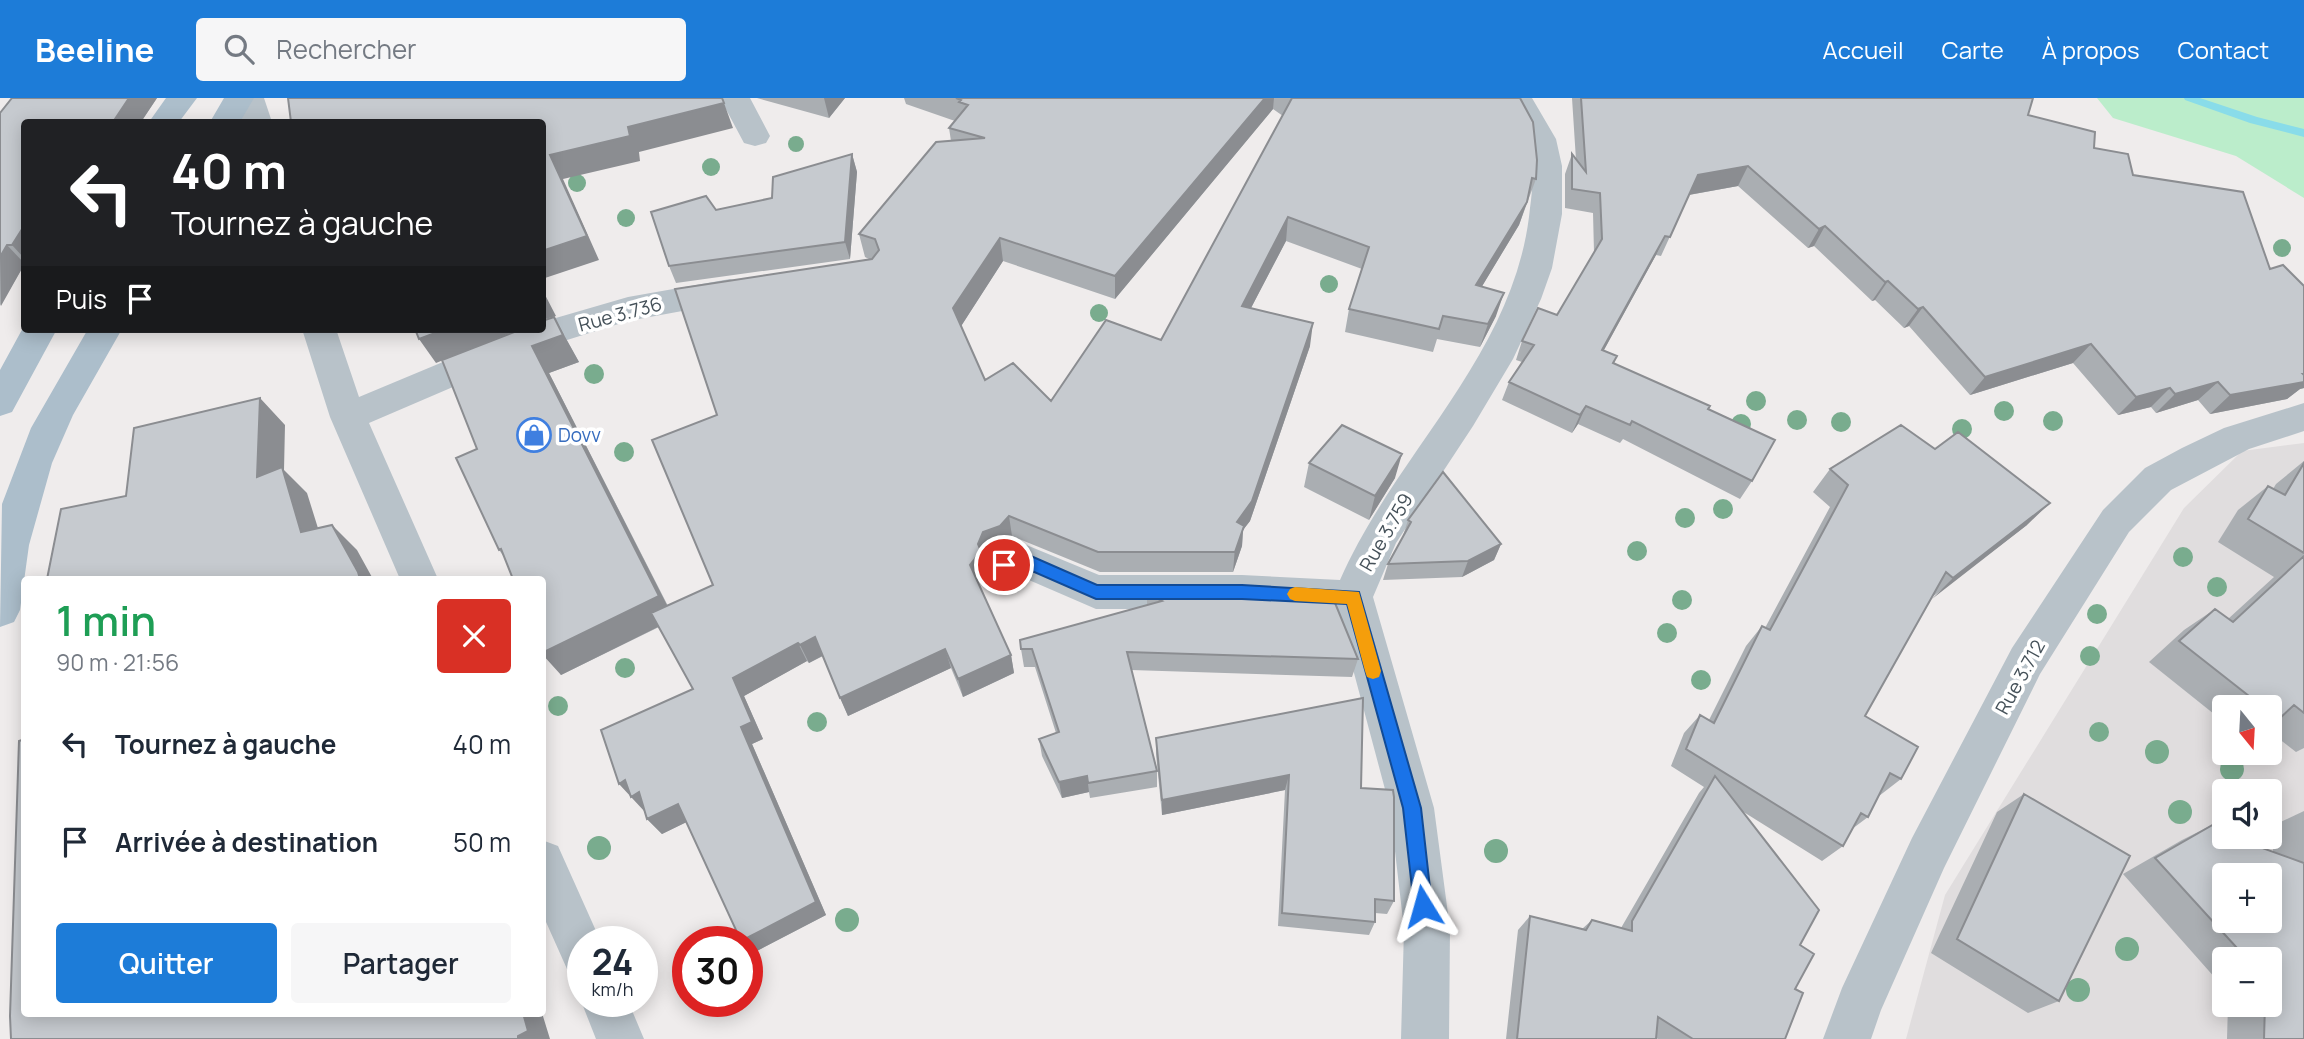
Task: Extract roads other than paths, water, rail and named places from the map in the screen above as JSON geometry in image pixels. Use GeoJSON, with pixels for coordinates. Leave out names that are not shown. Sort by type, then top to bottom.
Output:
{"type":"FeatureCollection","features":[{"type":"Feature","properties":{"kind":"main road"},"geometry":{"type":"LineString","coordinates":[[166,119],[182,98]]}},
{"type":"Feature","properties":{"kind":"main road"},"geometry":{"type":"LineString","coordinates":[[227,119],[239,98]]}},
{"type":"Feature","properties":{"kind":"main road"},"geometry":{"type":"LineString","coordinates":[[0,402],[38,333]]}},
{"type":"Feature","properties":{"kind":"main road"},"geometry":{"type":"LineString","coordinates":[[0,610],[5,560],[16,514],[43,441],[103,333]]}},
{"type":"Feature","properties":{"kind":"street"},"geometry":{"type":"LineString","coordinates":[[249,98],[256,119]]}},
{"type":"Feature","properties":{"kind":"street"},"geometry":{"type":"LineString","coordinates":[[735,98],[755,135]]}},
{"type":"Feature","properties":{"kind":"street","name":"Rue 3.759"},"geometry":{"type":"LineString","coordinates":[[1353,597],[1361,571],[1395,511],[1506,344],[1528,291],[1541,247],[1548,204],[1543,145],[1517,98]]}},
{"type":"Feature","properties":{"kind":"street","name":"Rue 3.736"},"geometry":{"type":"LineString","coordinates":[[348,417],[565,328],[628,309],[761,286]]}},
{"type":"Feature","properties":{"kind":"street"},"geometry":{"type":"LineString","coordinates":[[320,333],[348,417],[418,576]]}},
{"type":"Feature","properties":{"kind":"street","name":"Rue 3.712"},"geometry":{"type":"LineString","coordinates":[[1847,1039],[1859,1004],[1928,853],[2026,661],[2116,521],[2158,479],[2195,458],[2237,438],[2304,417]]}},
{"type":"Feature","properties":{"kind":"street"},"geometry":{"type":"LineString","coordinates":[[1004,565],[1024,560],[1096,592],[1242,592],[1353,597],[1412,808],[1427,929],[1425,1039]]}},
{"type":"Feature","properties":{"kind":"street"},"geometry":{"type":"LineString","coordinates":[[546,870],[571,926]]}},
{"type":"Feature","properties":{"kind":"street"},"geometry":{"type":"LineString","coordinates":[[611,1017],[620,1039]]}},
{"type":"Feature","properties":{"kind":"waterway"},"geometry":{"type":"LineString","coordinates":[[2189,98],[2254,120],[2304,133]]}},
{"type":"Feature","properties":{"kind":"place","name":"Dovv"},"geometry":{"type":"Point","coordinates":[534,435]}}]}
